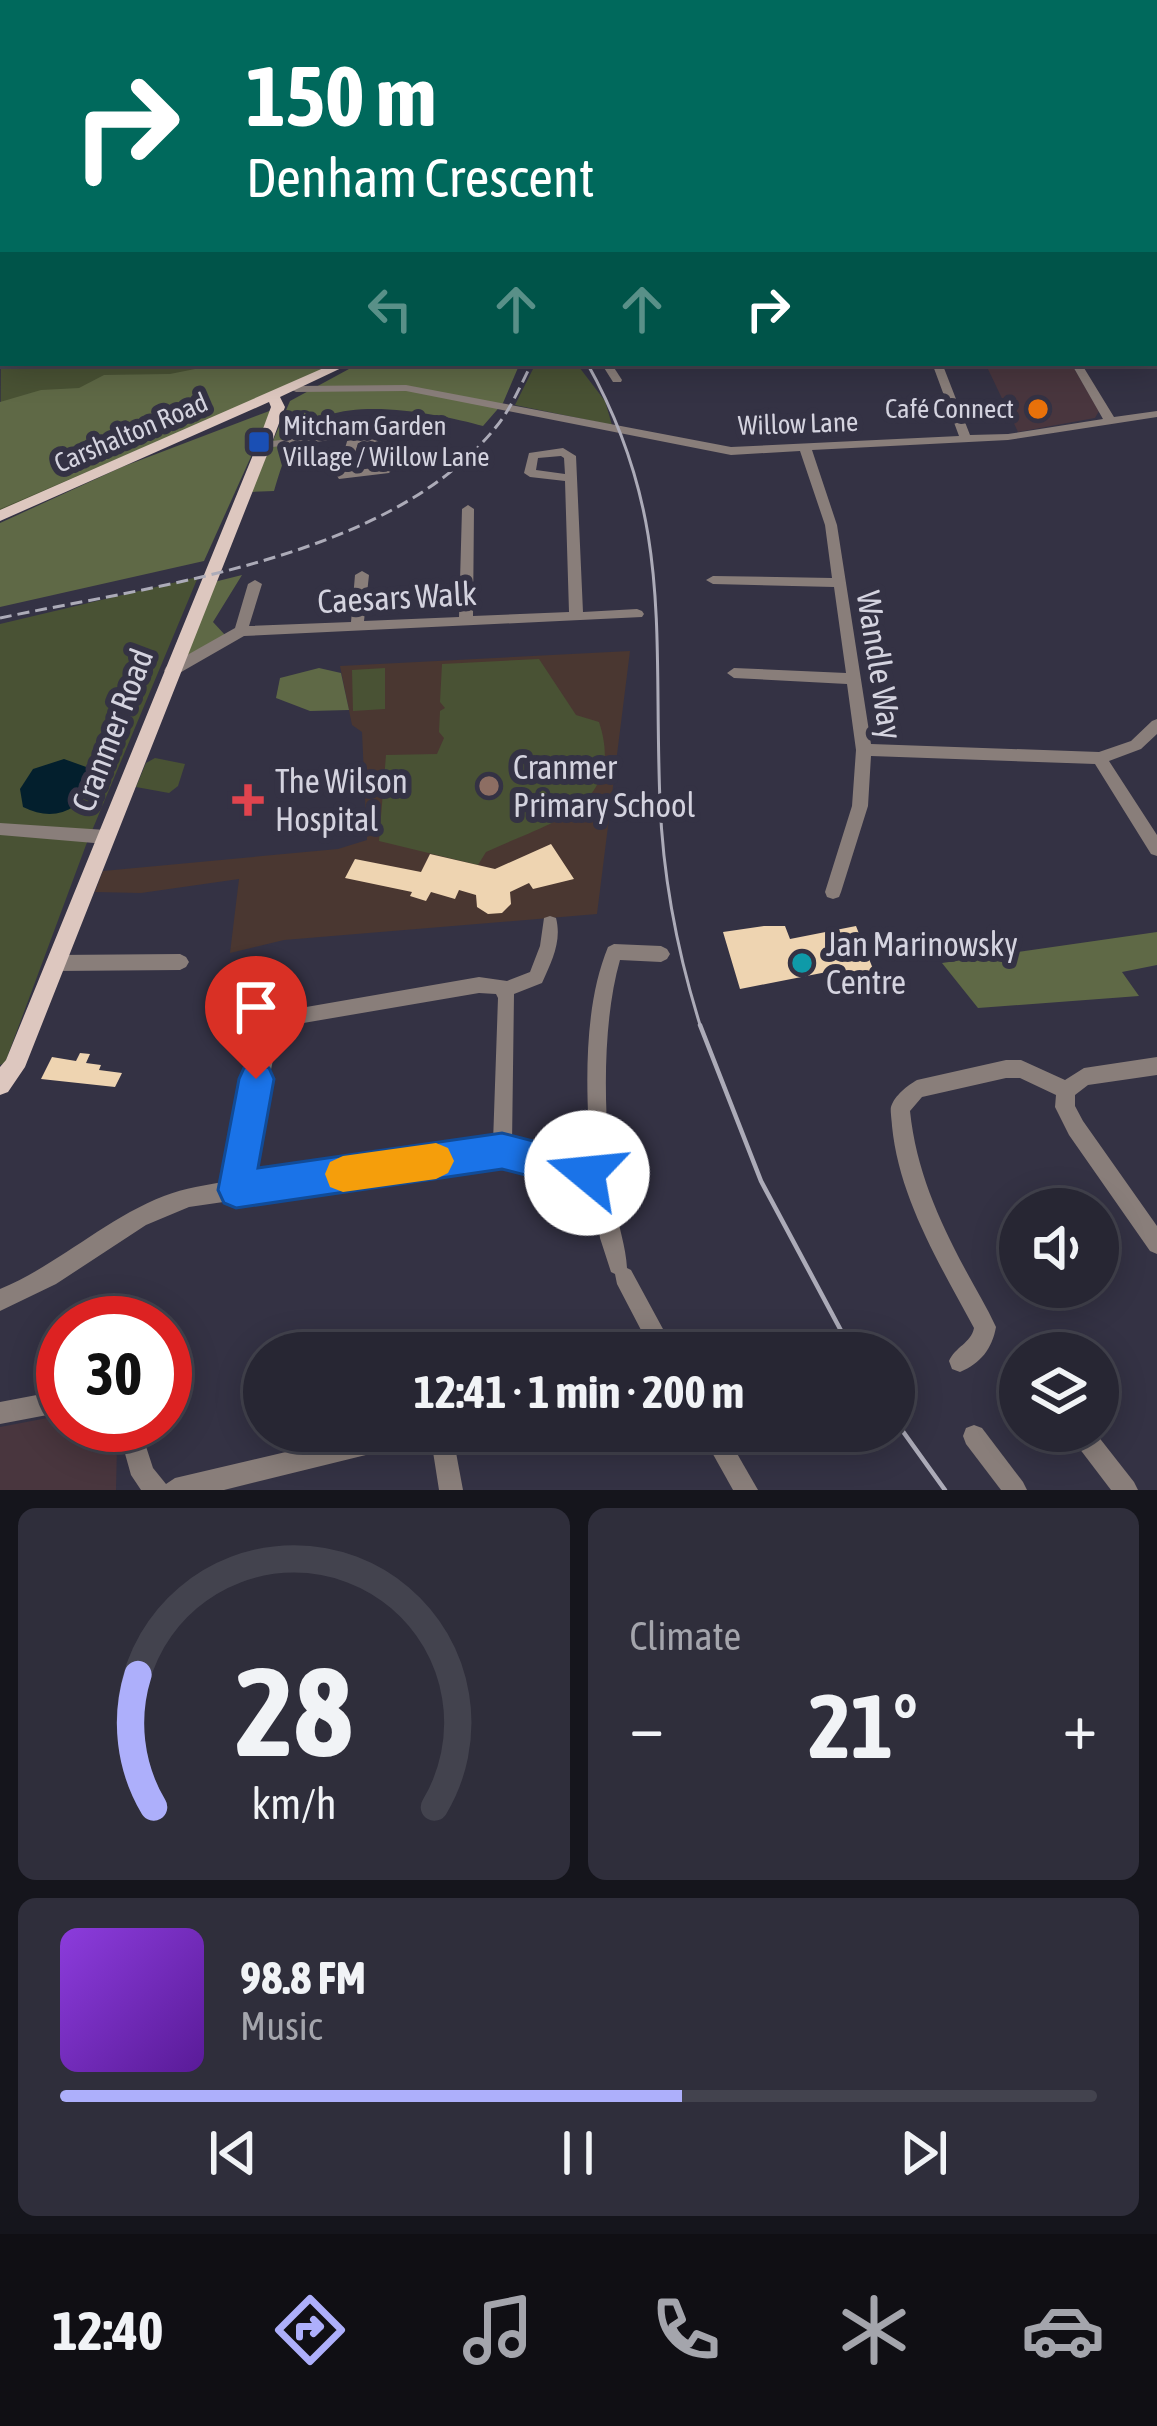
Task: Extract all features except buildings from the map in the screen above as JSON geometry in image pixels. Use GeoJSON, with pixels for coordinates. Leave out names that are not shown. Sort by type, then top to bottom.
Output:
{"type":"FeatureCollection","features":[{"type":"Feature","properties":{"kind":"main road","name":"Carshalton Road"},"geometry":{"type":"LineString","coordinates":[[0,516],[275,399],[340,366]]}},
{"type":"Feature","properties":{"kind":"main road","name":"Cranmer Road"},"geometry":{"type":"LineString","coordinates":[[0,1084],[14,1067],[264,445],[278,407],[275,399]]}},
{"type":"Feature","properties":{"kind":"street"},"geometry":{"type":"LineString","coordinates":[[608,366],[616,380]]}},
{"type":"Feature","properties":{"kind":"street"},"geometry":{"type":"LineString","coordinates":[[938,366],[967,440]]}},
{"type":"Feature","properties":{"kind":"street"},"geometry":{"type":"LineString","coordinates":[[1078,366],[1111,422]]}},
{"type":"Feature","properties":{"kind":"street","name":"Willow Lane"},"geometry":{"type":"LineString","coordinates":[[296,389],[392,387],[724,449],[967,440],[1152,416],[1157,431]]}},
{"type":"Feature","properties":{"kind":"street"},"geometry":{"type":"LineString","coordinates":[[264,445],[350,437],[403,451],[385,470],[343,476],[350,437],[372,421]]}},
{"type":"Feature","properties":{"kind":"street","name":"Wandle Way"},"geometry":{"type":"LineString","coordinates":[[805,447],[825,501],[864,750],[860,806],[833,892]]}},
{"type":"Feature","properties":{"kind":"street"},"geometry":{"type":"LineString","coordinates":[[571,478],[576,616]]}},
{"type":"Feature","properties":{"kind":"street"},"geometry":{"type":"LineString","coordinates":[[466,621],[467,509]]}},
{"type":"Feature","properties":{"kind":"street"},"geometry":{"type":"LineString","coordinates":[[357,626],[362,575]]}},
{"type":"Feature","properties":{"kind":"street"},"geometry":{"type":"LineString","coordinates":[[713,580],[837,583]]}},
{"type":"Feature","properties":{"kind":"street"},"geometry":{"type":"LineString","coordinates":[[241,632],[255,584]]}},
{"type":"Feature","properties":{"kind":"street","name":"Caesars Walk"},"geometry":{"type":"LineString","coordinates":[[171,671],[241,632],[637,614]]}},
{"type":"Feature","properties":{"kind":"street"},"geometry":{"type":"LineString","coordinates":[[734,674],[855,680]]}},
{"type":"Feature","properties":{"kind":"street"},"geometry":{"type":"LineString","coordinates":[[864,750],[1099,758],[1136,745],[1157,725]]}},
{"type":"Feature","properties":{"kind":"street"},"geometry":{"type":"LineString","coordinates":[[1099,758],[1157,848]]}},
{"type":"Feature","properties":{"kind":"street"},"geometry":{"type":"LineString","coordinates":[[0,829],[106,837]]}},
{"type":"Feature","properties":{"kind":"street"},"geometry":{"type":"LineString","coordinates":[[236,1190],[266,1029],[276,1016],[479,985],[505,990],[536,977],[550,946],[550,923]]}},
{"type":"Feature","properties":{"kind":"street"},"geometry":{"type":"LineString","coordinates":[[654,1332],[608,1237],[599,1085],[610,958],[614,952],[661,954]]}},
{"type":"Feature","properties":{"kind":"street"},"geometry":{"type":"LineString","coordinates":[[56,963],[180,962]]}},
{"type":"Feature","properties":{"kind":"street"},"geometry":{"type":"LineString","coordinates":[[502,1151],[505,990]]}},
{"type":"Feature","properties":{"kind":"street"},"geometry":{"type":"LineString","coordinates":[[1066,1090],[1084,1077],[1157,1066]]}},
{"type":"Feature","properties":{"kind":"street"},"geometry":{"type":"LineString","coordinates":[[960,1361],[982,1343],[985,1327],[947,1265],[914,1172],[900,1108],[917,1089],[1006,1069],[1021,1069],[1066,1090]]}},
{"type":"Feature","properties":{"kind":"street"},"geometry":{"type":"LineString","coordinates":[[1066,1090],[1065,1107],[1076,1128],[1157,1244]]}},
{"type":"Feature","properties":{"kind":"street"},"geometry":{"type":"LineString","coordinates":[[0,1300],[59,1273],[154,1209],[236,1190],[502,1151],[602,1176]]}},
{"type":"Feature","properties":{"kind":"street"},"geometry":{"type":"LineString","coordinates":[[0,1413],[36,1406]]}},
{"type":"Feature","properties":{"kind":"street"},"geometry":{"type":"LineString","coordinates":[[974,1436],[1015,1490]]}},
{"type":"Feature","properties":{"kind":"street"},"geometry":{"type":"LineString","coordinates":[[136,1452],[143,1475],[157,1490]]}},
{"type":"Feature","properties":{"kind":"street"},"geometry":{"type":"LineString","coordinates":[[175,1490],[335,1452]]}},
{"type":"Feature","properties":{"kind":"street"},"geometry":{"type":"LineString","coordinates":[[445,1452],[451,1490]]}},
{"type":"Feature","properties":{"kind":"street"},"geometry":{"type":"LineString","coordinates":[[723,1452],[746,1490]]}},
{"type":"Feature","properties":{"kind":"street"},"geometry":{"type":"LineString","coordinates":[[1095,1452],[1120,1488]]}},
{"type":"Feature","properties":{"kind":"shaded area"},"geometry":{"type":"Polygon","coordinates":[[[1073,366],[1099,411],[1095,418],[1018,432],[987,367],[1073,366]]]}},
{"type":"Feature","properties":{"kind":"shaded area","name":"Cranmer Primary School"},"geometry":{"type":"Polygon","coordinates":[[[630,651],[597,914],[284,940],[230,953],[239,879],[141,893],[95,892],[103,871],[338,849],[367,840],[362,732],[352,725],[340,666],[630,651]]]}},
{"type":"Feature","properties":{"kind":"shaded area"},"geometry":{"type":"Polygon","coordinates":[[[36,1420],[36,1452],[117,1452],[116,1490],[0,1490],[0,1427],[36,1420]]]}},
{"type":"Feature","properties":{"kind":"green space"},"geometry":{"type":"Polygon","coordinates":[[[1,366],[334,366],[0,512],[1,366]]]}},
{"type":"Feature","properties":{"kind":"green space"},"geometry":{"type":"Polygon","coordinates":[[[210,366],[334,366],[0,509],[0,402],[41,390],[79,388],[104,375],[170,374],[210,366]]]}},
{"type":"Feature","properties":{"kind":"green space"},"geometry":{"type":"Polygon","coordinates":[[[354,366],[519,366],[503,403],[483,426],[411,411],[331,414],[310,423],[295,438],[274,491],[251,492],[290,401],[354,366]]]}},
{"type":"Feature","properties":{"kind":"green space"},"geometry":{"type":"Polygon","coordinates":[[[534,366],[578,366],[605,401],[612,425],[515,405],[534,366]]]}},
{"type":"Feature","properties":{"kind":"green space"},"geometry":{"type":"Polygon","coordinates":[[[272,410],[204,561],[0,607],[0,523],[122,467],[272,410]]]}},
{"type":"Feature","properties":{"kind":"green space"},"geometry":{"type":"Polygon","coordinates":[[[242,575],[213,622],[225,635],[178,667],[214,582],[242,575]]]}},
{"type":"Feature","properties":{"kind":"green space"},"geometry":{"type":"Polygon","coordinates":[[[198,577],[86,845],[5,1063],[0,1065],[0,624],[198,577]]]}},
{"type":"Feature","properties":{"kind":"green space"},"geometry":{"type":"Polygon","coordinates":[[[539,659],[576,715],[599,722],[605,751],[602,774],[592,793],[556,821],[486,852],[478,865],[379,841],[386,755],[437,754],[444,738],[439,732],[440,711],[445,708],[440,702],[442,664],[539,659]]]}},
{"type":"Feature","properties":{"kind":"green space"},"geometry":{"type":"Polygon","coordinates":[[[319,668],[341,673],[349,710],[310,711],[276,698],[280,678],[319,668]]]}},
{"type":"Feature","properties":{"kind":"green space"},"geometry":{"type":"Polygon","coordinates":[[[385,668],[385,709],[353,711],[352,670],[385,668]]]}},
{"type":"Feature","properties":{"kind":"green space"},"geometry":{"type":"Polygon","coordinates":[[[155,758],[185,764],[178,786],[169,793],[136,787],[146,763],[155,758]]]}},
{"type":"Feature","properties":{"kind":"green space"},"geometry":{"type":"Polygon","coordinates":[[[1157,932],[1157,965],[1122,972],[1139,996],[978,1008],[942,963],[1157,932]]]}},
{"type":"Feature","properties":{"kind":"water"},"geometry":{"type":"Polygon","coordinates":[[[64,759],[89,768],[94,783],[88,793],[64,812],[44,814],[23,807],[20,789],[33,769],[64,759]]]}},
{"type":"Feature","properties":{"kind":"tram line"},"geometry":{"type":"LineString","coordinates":[[588,366],[615,419],[646,526],[657,630],[664,860],[679,945],[701,1027]]}},
{"type":"Feature","properties":{"kind":"tram line"},"geometry":{"type":"LineString","coordinates":[[701,1027],[761,1181],[842,1332]]}},
{"type":"Feature","properties":{"kind":"tram line"},"geometry":{"type":"LineString","coordinates":[[915,1448],[945,1490]]}},
{"type":"Feature","properties":{"kind":"railway"},"geometry":{"type":"LineString","coordinates":[[0,618],[267,560],[334,537],[396,508],[451,472],[496,427],[530,366]]}},
{"type":"Feature","properties":{"kind":"slow traffic"},"geometry":{"type":"LineString","coordinates":[[343,1174],[436,1161]]}},
{"type":"Feature","properties":{"kind":"place","name":"Café Connect"},"geometry":{"type":"Point","coordinates":[1038,409]}},
{"type":"Feature","properties":{"kind":"place","name":"Mitcham Garden Village / Willow Lane"},"geometry":{"type":"Point","coordinates":[259,442]}},
{"type":"Feature","properties":{"kind":"place","name":"Cranmer Primary School"},"geometry":{"type":"Point","coordinates":[489,786]}},
{"type":"Feature","properties":{"kind":"place","name":"The Wilson Hospital"},"geometry":{"type":"Point","coordinates":[248,800]}},
{"type":"Feature","properties":{"kind":"place","name":"Jan Marinowsky Centre"},"geometry":{"type":"Point","coordinates":[802,963]}},
{"type":"Feature","properties":{"kind":"route"},"geometry":{"type":"LineString","coordinates":[[256,1079],[236,1190],[502,1151],[544,1158],[587,1173]]}}]}
